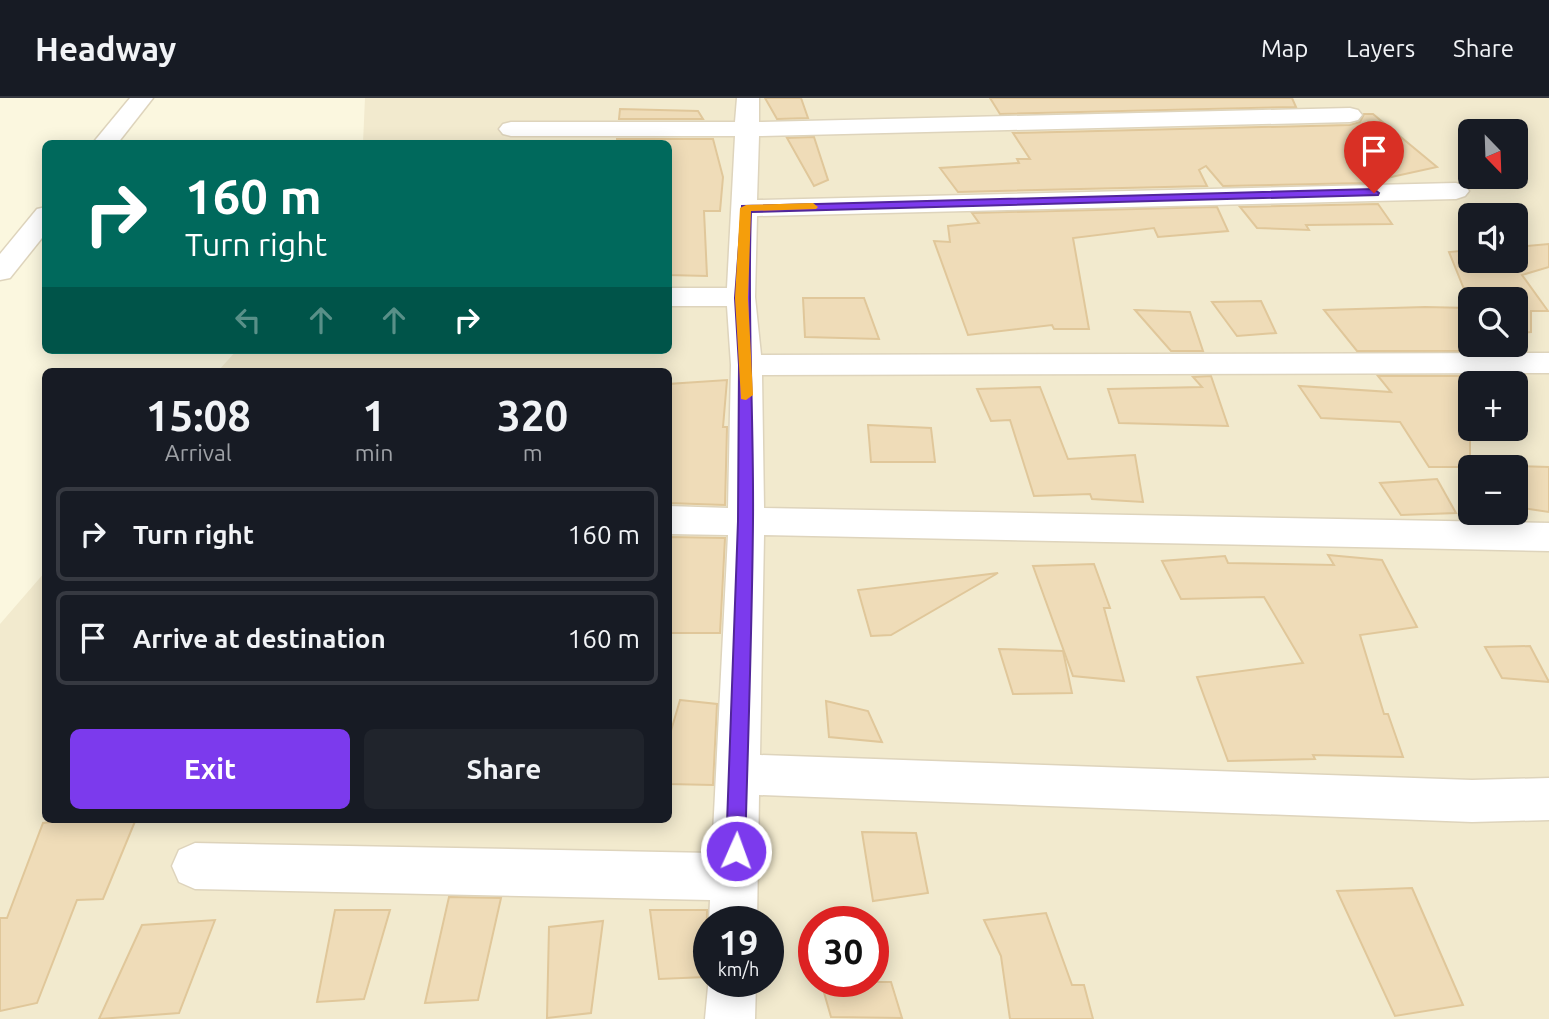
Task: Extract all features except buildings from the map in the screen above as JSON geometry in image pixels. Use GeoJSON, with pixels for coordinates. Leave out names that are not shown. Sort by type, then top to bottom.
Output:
{"type":"FeatureCollection","features":[{"type":"Feature","properties":{"kind":"street"},"geometry":{"type":"LineString","coordinates":[[107,140],[142,98]]}},
{"type":"Feature","properties":{"kind":"street"},"geometry":{"type":"LineString","coordinates":[[734,906],[746,521],[746,365],[741,298],[747,113]]}},
{"type":"Feature","properties":{"kind":"street"},"geometry":{"type":"LineString","coordinates":[[511,130],[747,113],[1350,115]]}},
{"type":"Feature","properties":{"kind":"street"},"geometry":{"type":"LineString","coordinates":[[746,208],[1456,191]]}},
{"type":"Feature","properties":{"kind":"street"},"geometry":{"type":"LineString","coordinates":[[0,272],[42,220]]}},
{"type":"Feature","properties":{"kind":"street"},"geometry":{"type":"LineString","coordinates":[[672,297],[741,298]]}},
{"type":"Feature","properties":{"kind":"street"},"geometry":{"type":"LineString","coordinates":[[746,365],[1549,363]]}},
{"type":"Feature","properties":{"kind":"street"},"geometry":{"type":"LineString","coordinates":[[672,520],[1549,537]]}},
{"type":"Feature","properties":{"kind":"street"},"geometry":{"type":"LineString","coordinates":[[738,774],[1472,801],[1549,799]]}},
{"type":"Feature","properties":{"kind":"street"},"geometry":{"type":"LineString","coordinates":[[195,866],[735,877]]}},
{"type":"Feature","properties":{"kind":"street"},"geometry":{"type":"LineString","coordinates":[[730,1019],[731,997]]}},
{"type":"Feature","properties":{"kind":"shaded area"},"geometry":{"type":"Polygon","coordinates":[[[365,98],[1549,98],[1549,1019],[0,1019],[0,624],[42,575],[42,823],[672,823],[672,368],[221,368],[233,354],[672,354],[672,140],[363,140],[365,98]]]}},
{"type":"Feature","properties":{"kind":"slow traffic"},"geometry":{"type":"LineString","coordinates":[[746,395],[741,298],[746,208],[813,207]]}},
{"type":"Feature","properties":{"kind":"route"},"geometry":{"type":"LineString","coordinates":[[736,851],[746,521],[746,365],[741,298],[746,208],[1374,193]]}}]}
